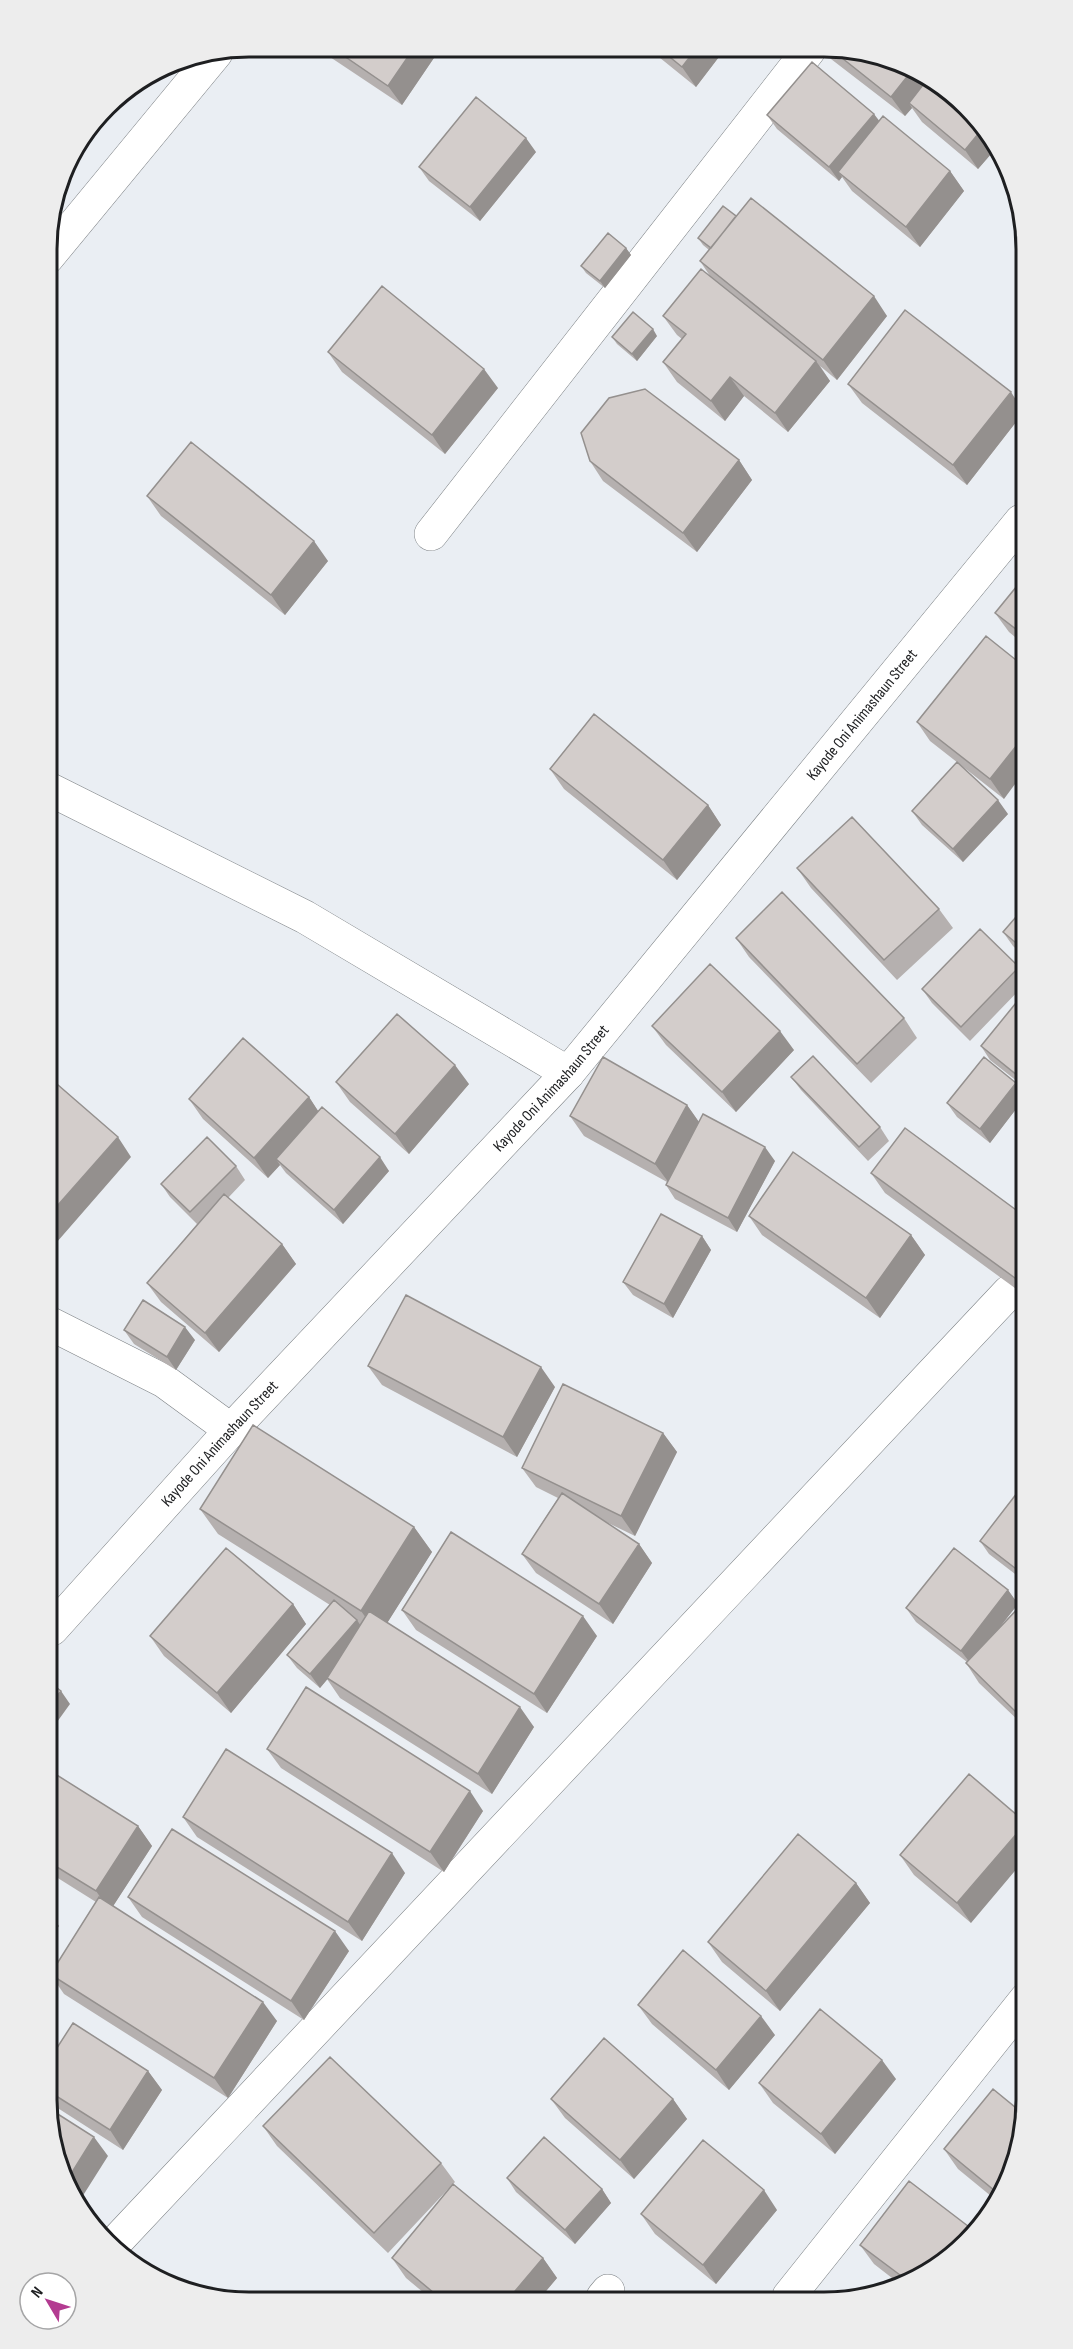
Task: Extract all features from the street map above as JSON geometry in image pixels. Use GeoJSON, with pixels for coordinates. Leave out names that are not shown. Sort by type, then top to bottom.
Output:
{"type":"FeatureCollection","features":[{"type":"Feature","properties":{"kind":"street"},"geometry":{"type":"LineString","coordinates":[[431,534],[804,57]]}},
{"type":"Feature","properties":{"kind":"street"},"geometry":{"type":"LineString","coordinates":[[57,246],[209,62]]}},
{"type":"Feature","properties":{"kind":"street","name":"Kayode Oni Animashaun Street"},"geometry":{"type":"LineString","coordinates":[[57,1623],[231,1430],[568,1073],[1016,527]]}},
{"type":"Feature","properties":{"kind":"street"},"geometry":{"type":"LineString","coordinates":[[57,793],[304,917],[568,1073]]}},
{"type":"Feature","properties":{"kind":"street"},"geometry":{"type":"LineString","coordinates":[[118,2240],[1009,1292]]}},
{"type":"Feature","properties":{"kind":"street"},"geometry":{"type":"LineString","coordinates":[[57,1327],[164,1381],[231,1430]]}},
{"type":"Feature","properties":{"kind":"street"},"geometry":{"type":"LineString","coordinates":[[792,2292],[1016,2012]]}},
{"type":"Feature","properties":{"kind":"building"},"geometry":{"type":"Polygon","coordinates":[[[346,57],[408,57],[388,86],[346,57]]]}},
{"type":"Feature","properties":{"kind":"building"},"geometry":{"type":"Polygon","coordinates":[[[670,57],[690,57],[682,67],[670,57]]]}},
{"type":"Feature","properties":{"kind":"building"},"geometry":{"type":"Polygon","coordinates":[[[843,58],[886,67],[907,76],[891,97],[843,58]]]}},
{"type":"Feature","properties":{"kind":"building"},"geometry":{"type":"Polygon","coordinates":[[[812,62],[874,114],[829,167],[767,115],[812,62]]]}},
{"type":"Feature","properties":{"kind":"building"},"geometry":{"type":"Polygon","coordinates":[[[923,85],[951,105],[978,134],[965,150],[909,103],[923,85]]]}},
{"type":"Feature","properties":{"kind":"building"},"geometry":{"type":"Polygon","coordinates":[[[476,97],[526,138],[470,207],[419,167],[476,97]]]}},
{"type":"Feature","properties":{"kind":"building"},"geometry":{"type":"Polygon","coordinates":[[[883,116],[950,171],[906,227],[838,172],[883,116]]]}},
{"type":"Feature","properties":{"kind":"building"},"geometry":{"type":"Polygon","coordinates":[[[751,198],[874,296],[823,360],[700,261],[751,198]]]}},
{"type":"Feature","properties":{"kind":"building"},"geometry":{"type":"Polygon","coordinates":[[[723,206],[736,216],[711,248],[698,238],[723,206]]]}},
{"type":"Feature","properties":{"kind":"building"},"geometry":{"type":"Polygon","coordinates":[[[608,233],[626,248],[600,281],[581,266],[608,233]]]}},
{"type":"Feature","properties":{"kind":"building"},"geometry":{"type":"Polygon","coordinates":[[[701,269],[816,361],[775,413],[730,377],[711,401],[663,362],[686,334],[663,316],[701,269]]]}},
{"type":"Feature","properties":{"kind":"building"},"geometry":{"type":"Polygon","coordinates":[[[382,286],[484,369],[432,435],[328,352],[382,286]]]}},
{"type":"Feature","properties":{"kind":"building"},"geometry":{"type":"Polygon","coordinates":[[[905,310],[1011,392],[953,465],[848,384],[905,310]]]}},
{"type":"Feature","properties":{"kind":"building"},"geometry":{"type":"Polygon","coordinates":[[[633,312],[653,329],[632,354],[612,337],[633,312]]]}},
{"type":"Feature","properties":{"kind":"building"},"geometry":{"type":"Polygon","coordinates":[[[645,389],[739,460],[683,533],[590,461],[581,433],[609,398],[645,389]]]}},
{"type":"Feature","properties":{"kind":"building"},"geometry":{"type":"Polygon","coordinates":[[[191,442],[314,541],[271,595],[147,496],[191,442]]]}},
{"type":"Feature","properties":{"kind":"building"},"geometry":{"type":"Polygon","coordinates":[[[1016,587],[1016,629],[995,613],[1016,587]]]}},
{"type":"Feature","properties":{"kind":"building"},"geometry":{"type":"Polygon","coordinates":[[[986,636],[1016,660],[1016,746],[990,779],[917,722],[986,636]]]}},
{"type":"Feature","properties":{"kind":"building"},"geometry":{"type":"Polygon","coordinates":[[[594,714],[708,805],[663,860],[550,769],[594,714]]]}},
{"type":"Feature","properties":{"kind":"building"},"geometry":{"type":"Polygon","coordinates":[[[957,762],[998,800],[953,849],[912,811],[957,762]]]}},
{"type":"Feature","properties":{"kind":"building"},"geometry":{"type":"Polygon","coordinates":[[[852,817],[939,909],[884,960],[797,868],[852,817]]]}},
{"type":"Feature","properties":{"kind":"building"},"geometry":{"type":"Polygon","coordinates":[[[782,892],[904,1018],[857,1064],[736,938],[782,892]]]}},
{"type":"Feature","properties":{"kind":"building"},"geometry":{"type":"Polygon","coordinates":[[[1016,917],[1016,943],[1003,932],[1016,917]]]}},
{"type":"Feature","properties":{"kind":"building"},"geometry":{"type":"Polygon","coordinates":[[[980,929],[1016,964],[1016,970],[961,1027],[922,989],[980,929]]]}},
{"type":"Feature","properties":{"kind":"building"},"geometry":{"type":"Polygon","coordinates":[[[710,964],[780,1031],[722,1092],[652,1026],[710,964]]]}},
{"type":"Feature","properties":{"kind":"building"},"geometry":{"type":"Polygon","coordinates":[[[1016,1003],[1016,1074],[981,1046],[1016,1003]]]}},
{"type":"Feature","properties":{"kind":"building"},"geometry":{"type":"Polygon","coordinates":[[[397,1014],[455,1065],[395,1134],[336,1082],[397,1014]]]}},
{"type":"Feature","properties":{"kind":"building"},"geometry":{"type":"Polygon","coordinates":[[[243,1038],[309,1097],[254,1158],[189,1099],[243,1038]]]}},
{"type":"Feature","properties":{"kind":"building"},"geometry":{"type":"Polygon","coordinates":[[[813,1056],[880,1127],[859,1147],[791,1077],[813,1056]]]}},
{"type":"Feature","properties":{"kind":"building"},"geometry":{"type":"Polygon","coordinates":[[[603,1057],[687,1105],[655,1164],[570,1116],[603,1057]]]}},
{"type":"Feature","properties":{"kind":"building"},"geometry":{"type":"Polygon","coordinates":[[[984,1057],[1016,1083],[980,1129],[947,1103],[984,1057]]]}},
{"type":"Feature","properties":{"kind":"building"},"geometry":{"type":"Polygon","coordinates":[[[57,1084],[118,1137],[57,1206],[57,1084]]]}},
{"type":"Feature","properties":{"kind":"building"},"geometry":{"type":"Polygon","coordinates":[[[322,1107],[380,1157],[334,1210],[276,1159],[322,1107]]]}},
{"type":"Feature","properties":{"kind":"building"},"geometry":{"type":"Polygon","coordinates":[[[703,1114],[765,1147],[728,1218],[666,1185],[703,1114]]]}},
{"type":"Feature","properties":{"kind":"building"},"geometry":{"type":"Polygon","coordinates":[[[905,1128],[1016,1210],[1016,1277],[1015,1278],[871,1173],[905,1128]]]}},
{"type":"Feature","properties":{"kind":"building"},"geometry":{"type":"Polygon","coordinates":[[[207,1137],[236,1166],[190,1212],[161,1184],[207,1137]]]}},
{"type":"Feature","properties":{"kind":"building"},"geometry":{"type":"Polygon","coordinates":[[[793,1152],[911,1235],[866,1298],[749,1216],[793,1152]]]}},
{"type":"Feature","properties":{"kind":"building"},"geometry":{"type":"Polygon","coordinates":[[[224,1194],[282,1244],[205,1333],[147,1283],[224,1194]]]}},
{"type":"Feature","properties":{"kind":"building"},"geometry":{"type":"Polygon","coordinates":[[[661,1214],[702,1236],[664,1304],[623,1282],[661,1214]]]}},
{"type":"Feature","properties":{"kind":"building"},"geometry":{"type":"Polygon","coordinates":[[[406,1295],[541,1367],[503,1437],[368,1366],[406,1295]]]}},
{"type":"Feature","properties":{"kind":"building"},"geometry":{"type":"Polygon","coordinates":[[[143,1300],[185,1327],[167,1357],[124,1330],[143,1300]]]}},
{"type":"Feature","properties":{"kind":"building"},"geometry":{"type":"Polygon","coordinates":[[[563,1384],[663,1433],[621,1516],[522,1468],[563,1384]]]}},
{"type":"Feature","properties":{"kind":"building"},"geometry":{"type":"Polygon","coordinates":[[[253,1425],[414,1527],[361,1611],[200,1509],[253,1425]]]}},
{"type":"Feature","properties":{"kind":"building"},"geometry":{"type":"Polygon","coordinates":[[[562,1493],[639,1544],[599,1604],[522,1554],[562,1493]]]}},
{"type":"Feature","properties":{"kind":"building"},"geometry":{"type":"Polygon","coordinates":[[[1016,1494],[1016,1569],[980,1541],[1016,1494]]]}},
{"type":"Feature","properties":{"kind":"building"},"geometry":{"type":"Polygon","coordinates":[[[451,1532],[583,1616],[534,1694],[402,1610],[451,1532]]]}},
{"type":"Feature","properties":{"kind":"building"},"geometry":{"type":"Polygon","coordinates":[[[226,1548],[293,1604],[217,1693],[150,1636],[226,1548]]]}},
{"type":"Feature","properties":{"kind":"building"},"geometry":{"type":"Polygon","coordinates":[[[954,1548],[1008,1590],[961,1651],[906,1608],[954,1548]]]}},
{"type":"Feature","properties":{"kind":"building"},"geometry":{"type":"Polygon","coordinates":[[[334,1600],[357,1620],[310,1674],[287,1655],[334,1600]]]}},
{"type":"Feature","properties":{"kind":"building"},"geometry":{"type":"Polygon","coordinates":[[[1016,1610],[1016,1712],[966,1663],[1016,1610]]]}},
{"type":"Feature","properties":{"kind":"building"},"geometry":{"type":"Polygon","coordinates":[[[369,1611],[520,1707],[478,1774],[327,1678],[369,1611]]]}},
{"type":"Feature","properties":{"kind":"building"},"geometry":{"type":"Polygon","coordinates":[[[306,1687],[470,1791],[430,1852],[267,1749],[306,1687]]]}},
{"type":"Feature","properties":{"kind":"building"},"geometry":{"type":"Polygon","coordinates":[[[226,1749],[392,1853],[348,1922],[183,1817],[226,1749]]]}},
{"type":"Feature","properties":{"kind":"building"},"geometry":{"type":"Polygon","coordinates":[[[969,1774],[1016,1814],[1016,1834],[957,1903],[900,1855],[969,1774]]]}},
{"type":"Feature","properties":{"kind":"building"},"geometry":{"type":"Polygon","coordinates":[[[57,1775],[138,1826],[96,1891],[57,1867],[57,1775]]]}},
{"type":"Feature","properties":{"kind":"building"},"geometry":{"type":"Polygon","coordinates":[[[172,1829],[335,1931],[291,2001],[128,1897],[172,1829]]]}},
{"type":"Feature","properties":{"kind":"building"},"geometry":{"type":"Polygon","coordinates":[[[798,1834],[856,1883],[766,1991],[708,1942],[798,1834]]]}},
{"type":"Feature","properties":{"kind":"building"},"geometry":{"type":"Polygon","coordinates":[[[99,1897],[263,2002],[214,2078],[57,1979],[57,1964],[99,1897]]]}},
{"type":"Feature","properties":{"kind":"building"},"geometry":{"type":"Polygon","coordinates":[[[683,1950],[761,2016],[716,2070],[638,2005],[683,1950]]]}},
{"type":"Feature","properties":{"kind":"building"},"geometry":{"type":"Polygon","coordinates":[[[820,2009],[882,2060],[821,2134],[759,2083],[820,2009]]]}},
{"type":"Feature","properties":{"kind":"building"},"geometry":{"type":"Polygon","coordinates":[[[73,2023],[148,2071],[110,2130],[57,2097],[57,2048],[73,2023]]]}},
{"type":"Feature","properties":{"kind":"building"},"geometry":{"type":"Polygon","coordinates":[[[604,2038],[673,2099],[620,2160],[551,2099],[604,2038]]]}},
{"type":"Feature","properties":{"kind":"building"},"geometry":{"type":"Polygon","coordinates":[[[330,2057],[441,2163],[374,2233],[263,2126],[330,2057]]]}},
{"type":"Feature","properties":{"kind":"building"},"geometry":{"type":"Polygon","coordinates":[[[993,2089],[1016,2108],[1006,2162],[993,2189],[944,2149],[993,2089]]]}},
{"type":"Feature","properties":{"kind":"building"},"geometry":{"type":"Polygon","coordinates":[[[58,2114],[94,2137],[72,2173],[64,2150],[58,2114]]]}},
{"type":"Feature","properties":{"kind":"building"},"geometry":{"type":"Polygon","coordinates":[[[544,2137],[602,2189],[565,2230],[507,2178],[544,2137]]]}},
{"type":"Feature","properties":{"kind":"building"},"geometry":{"type":"Polygon","coordinates":[[[703,2140],[764,2190],[703,2265],[641,2214],[703,2140]]]}},
{"type":"Feature","properties":{"kind":"building"},"geometry":{"type":"Polygon","coordinates":[[[909,2181],[968,2226],[941,2252],[901,2276],[860,2245],[909,2181]]]}},
{"type":"Feature","properties":{"kind":"building"},"geometry":{"type":"Polygon","coordinates":[[[453,2184],[543,2258],[514,2292],[433,2292],[392,2258],[453,2184]]]}}]}
